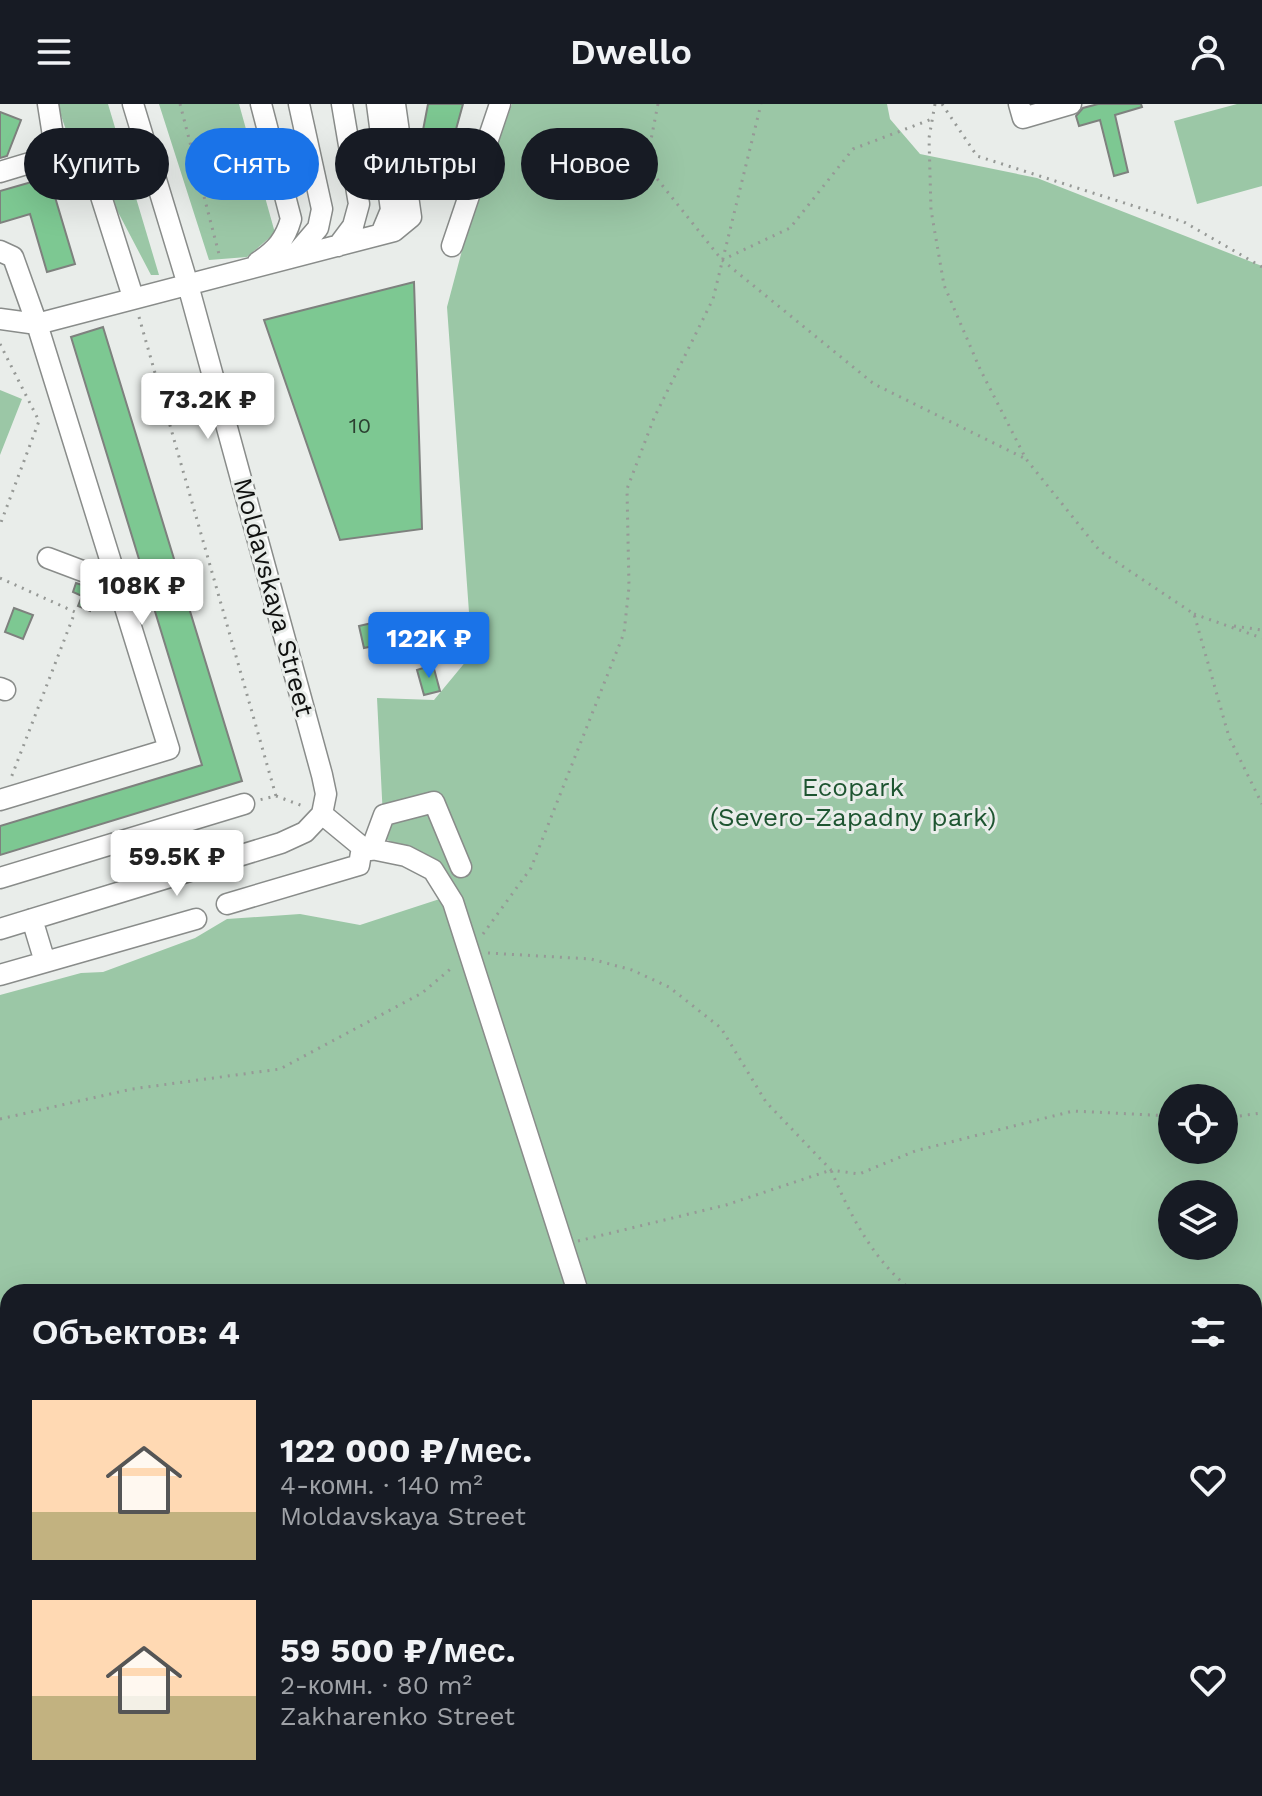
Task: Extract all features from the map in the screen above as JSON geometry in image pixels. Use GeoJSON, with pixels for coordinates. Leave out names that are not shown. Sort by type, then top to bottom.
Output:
{"type":"FeatureCollection","features":[{"type":"Feature","properties":{"kind":"street","name":"Moldavskaya Street"},"geometry":{"type":"LineString","coordinates":[[133,104],[188,285],[322,775],[326,794],[322,814]]}},
{"type":"Feature","properties":{"kind":"street"},"geometry":{"type":"LineString","coordinates":[[235,274],[275,251],[286,236],[291,219],[261,104]]}},
{"type":"Feature","properties":{"kind":"street"},"geometry":{"type":"LineString","coordinates":[[291,258],[318,228],[322,209],[299,104]]}},
{"type":"Feature","properties":{"kind":"street"},"geometry":{"type":"LineString","coordinates":[[338,246],[353,226],[359,204],[342,104]]}},
{"type":"Feature","properties":{"kind":"street"},"geometry":{"type":"LineString","coordinates":[[377,104],[391,210],[381,234]]}},
{"type":"Feature","properties":{"kind":"street"},"geometry":{"type":"LineString","coordinates":[[0,319],[37,324],[394,231],[411,217],[395,104]]}},
{"type":"Feature","properties":{"kind":"street"},"geometry":{"type":"LineString","coordinates":[[452,246],[500,104]]}},
{"type":"Feature","properties":{"kind":"street"},"geometry":{"type":"LineString","coordinates":[[1019,104],[1023,118],[1071,104]]}},
{"type":"Feature","properties":{"kind":"street"},"geometry":{"type":"LineString","coordinates":[[52,105],[54,128]]}},
{"type":"Feature","properties":{"kind":"street"},"geometry":{"type":"LineString","coordinates":[[0,172],[24,165]]}},
{"type":"Feature","properties":{"kind":"street"},"geometry":{"type":"LineString","coordinates":[[102,200],[133,297]]}},
{"type":"Feature","properties":{"kind":"street"},"geometry":{"type":"LineString","coordinates":[[0,251],[13,257],[37,324],[169,749],[1,800]]}},
{"type":"Feature","properties":{"kind":"street"},"geometry":{"type":"LineString","coordinates":[[48,558],[117,584]]}},
{"type":"Feature","properties":{"kind":"street"},"geometry":{"type":"LineString","coordinates":[[227,904],[359,865],[384,815],[434,802],[461,867]]}},
{"type":"Feature","properties":{"kind":"street"},"geometry":{"type":"LineString","coordinates":[[0,878],[244,804]]}},
{"type":"Feature","properties":{"kind":"street"},"geometry":{"type":"LineString","coordinates":[[0,929],[281,843],[305,832],[322,814],[366,849],[406,856],[433,870],[453,902],[575,1284]]}},
{"type":"Feature","properties":{"kind":"street"},"geometry":{"type":"LineString","coordinates":[[32,919],[45,962]]}},
{"type":"Feature","properties":{"kind":"street"},"geometry":{"type":"LineString","coordinates":[[0,975],[196,919]]}},
{"type":"Feature","properties":{"kind":"path"},"geometry":{"type":"LineString","coordinates":[[180,104],[235,274]]}},
{"type":"Feature","properties":{"kind":"path"},"geometry":{"type":"LineString","coordinates":[[658,104],[646,165],[722,260],[874,384],[1026,459]]}},
{"type":"Feature","properties":{"kind":"path"},"geometry":{"type":"LineString","coordinates":[[0,1119],[132,1089],[280,1069],[422,993],[469,954],[531,868],[624,633],[629,587],[627,489],[654,418],[713,299],[761,104]]}},
{"type":"Feature","properties":{"kind":"path"},"geometry":{"type":"LineString","coordinates":[[935,104],[929,138],[931,210],[944,285],[980,369],[1026,459],[1100,551],[1194,614],[1262,638]]}},
{"type":"Feature","properties":{"kind":"path"},"geometry":{"type":"LineString","coordinates":[[942,104],[977,156],[1184,222],[1262,267]]}},
{"type":"Feature","properties":{"kind":"path"},"geometry":{"type":"LineString","coordinates":[[722,260],[790,228],[853,149],[933,118]]}},
{"type":"Feature","properties":{"kind":"path"},"geometry":{"type":"LineString","coordinates":[[133,297],[276,796]]}},
{"type":"Feature","properties":{"kind":"path"},"geometry":{"type":"LineString","coordinates":[[0,344],[39,421],[0,525]]}},
{"type":"Feature","properties":{"kind":"path"},"geometry":{"type":"LineString","coordinates":[[0,578],[75,612],[1,800]]}},
{"type":"Feature","properties":{"kind":"path"},"geometry":{"type":"LineString","coordinates":[[1194,614],[1229,737],[1262,804]]}},
{"type":"Feature","properties":{"kind":"path"},"geometry":{"type":"LineString","coordinates":[[1226,625],[1262,630]]}},
{"type":"Feature","properties":{"kind":"path"},"geometry":{"type":"LineString","coordinates":[[244,804],[276,796],[322,814]]}},
{"type":"Feature","properties":{"kind":"path"},"geometry":{"type":"LineString","coordinates":[[469,954],[507,951],[591,959],[632,970],[669,987],[721,1028],[766,1102],[831,1170],[850,1214],[894,1277],[903,1284]]}},
{"type":"Feature","properties":{"kind":"path"},"geometry":{"type":"LineString","coordinates":[[563,1245],[726,1205],[831,1170],[859,1174],[915,1151],[1073,1111],[1158,1115]]}},
{"type":"Feature","properties":{"kind":"path"},"geometry":{"type":"LineString","coordinates":[[1238,1116],[1262,1113]]}},
{"type":"Feature","properties":{"kind":"green space"},"geometry":{"type":"Polygon","coordinates":[[[57,104],[108,104],[115,128],[65,128],[57,104]]]}},
{"type":"Feature","properties":{"kind":"green space"},"geometry":{"type":"Polygon","coordinates":[[[159,104],[239,104],[246,128],[185,128],[185,185],[159,104]]]}},
{"type":"Feature","properties":{"kind":"green space","name":"Ecopark (Severo-Zapadny park)"},"geometry":{"type":"Polygon","coordinates":[[[512,104],[887,104],[890,119],[920,154],[1037,178],[1262,266],[1262,1284],[0,1284],[0,995],[81,973],[103,972],[195,938],[227,919],[300,914],[360,925],[455,894],[441,868],[384,838],[377,698],[434,700],[472,654],[447,307],[478,200],[505,200],[503,128],[512,104]]]}},
{"type":"Feature","properties":{"kind":"green space"},"geometry":{"type":"Polygon","coordinates":[[[1237,104],[1262,104],[1262,186],[1197,204],[1174,121],[1237,104]]]}},
{"type":"Feature","properties":{"kind":"green space"},"geometry":{"type":"Polygon","coordinates":[[[112,200],[137,200],[159,275],[151,275],[112,200]]]}},
{"type":"Feature","properties":{"kind":"green space"},"geometry":{"type":"Polygon","coordinates":[[[190,200],[266,200],[275,233],[247,257],[209,260],[190,200]]]}},
{"type":"Feature","properties":{"kind":"green space"},"geometry":{"type":"Polygon","coordinates":[[[0,390],[22,399],[0,455],[0,390]]]}},
{"type":"Feature","properties":{"kind":"building"},"geometry":{"type":"Polygon","coordinates":[[[428,104],[463,104],[456,128],[423,128],[428,104]]]}},
{"type":"Feature","properties":{"kind":"building"},"geometry":{"type":"Polygon","coordinates":[[[1098,104],[1141,104],[1142,107],[1115,115],[1128,172],[1114,176],[1100,120],[1079,126],[1076,116],[1083,108],[1098,104]]]}},
{"type":"Feature","properties":{"kind":"building"},"geometry":{"type":"Polygon","coordinates":[[[0,112],[21,120],[7,156],[0,158],[0,112]]]}},
{"type":"Feature","properties":{"kind":"building"},"geometry":{"type":"Polygon","coordinates":[[[24,184],[24,200],[56,200],[75,264],[47,272],[30,214],[0,223],[0,191],[24,184]]]}},
{"type":"Feature","properties":{"kind":"building"},"geometry":{"type":"Polygon","coordinates":[[[414,282],[422,529],[340,540],[264,320],[414,282]]]}},
{"type":"Feature","properties":{"kind":"building"},"geometry":{"type":"Polygon","coordinates":[[[103,327],[242,781],[0,855],[0,826],[202,765],[71,337],[103,327]]]}},
{"type":"Feature","properties":{"kind":"building"},"geometry":{"type":"Polygon","coordinates":[[[76,583],[100,591],[90,611],[78,606],[82,596],[73,592],[76,583]]]}},
{"type":"Feature","properties":{"kind":"building"},"geometry":{"type":"Polygon","coordinates":[[[14,608],[33,615],[23,639],[5,632],[14,608]]]}},
{"type":"Feature","properties":{"kind":"building"},"geometry":{"type":"Polygon","coordinates":[[[372,623],[378,645],[364,648],[359,626],[372,623]]]}},
{"type":"Feature","properties":{"kind":"building"},"geometry":{"type":"Polygon","coordinates":[[[433,665],[440,691],[424,695],[417,670],[433,665]]]}}]}
